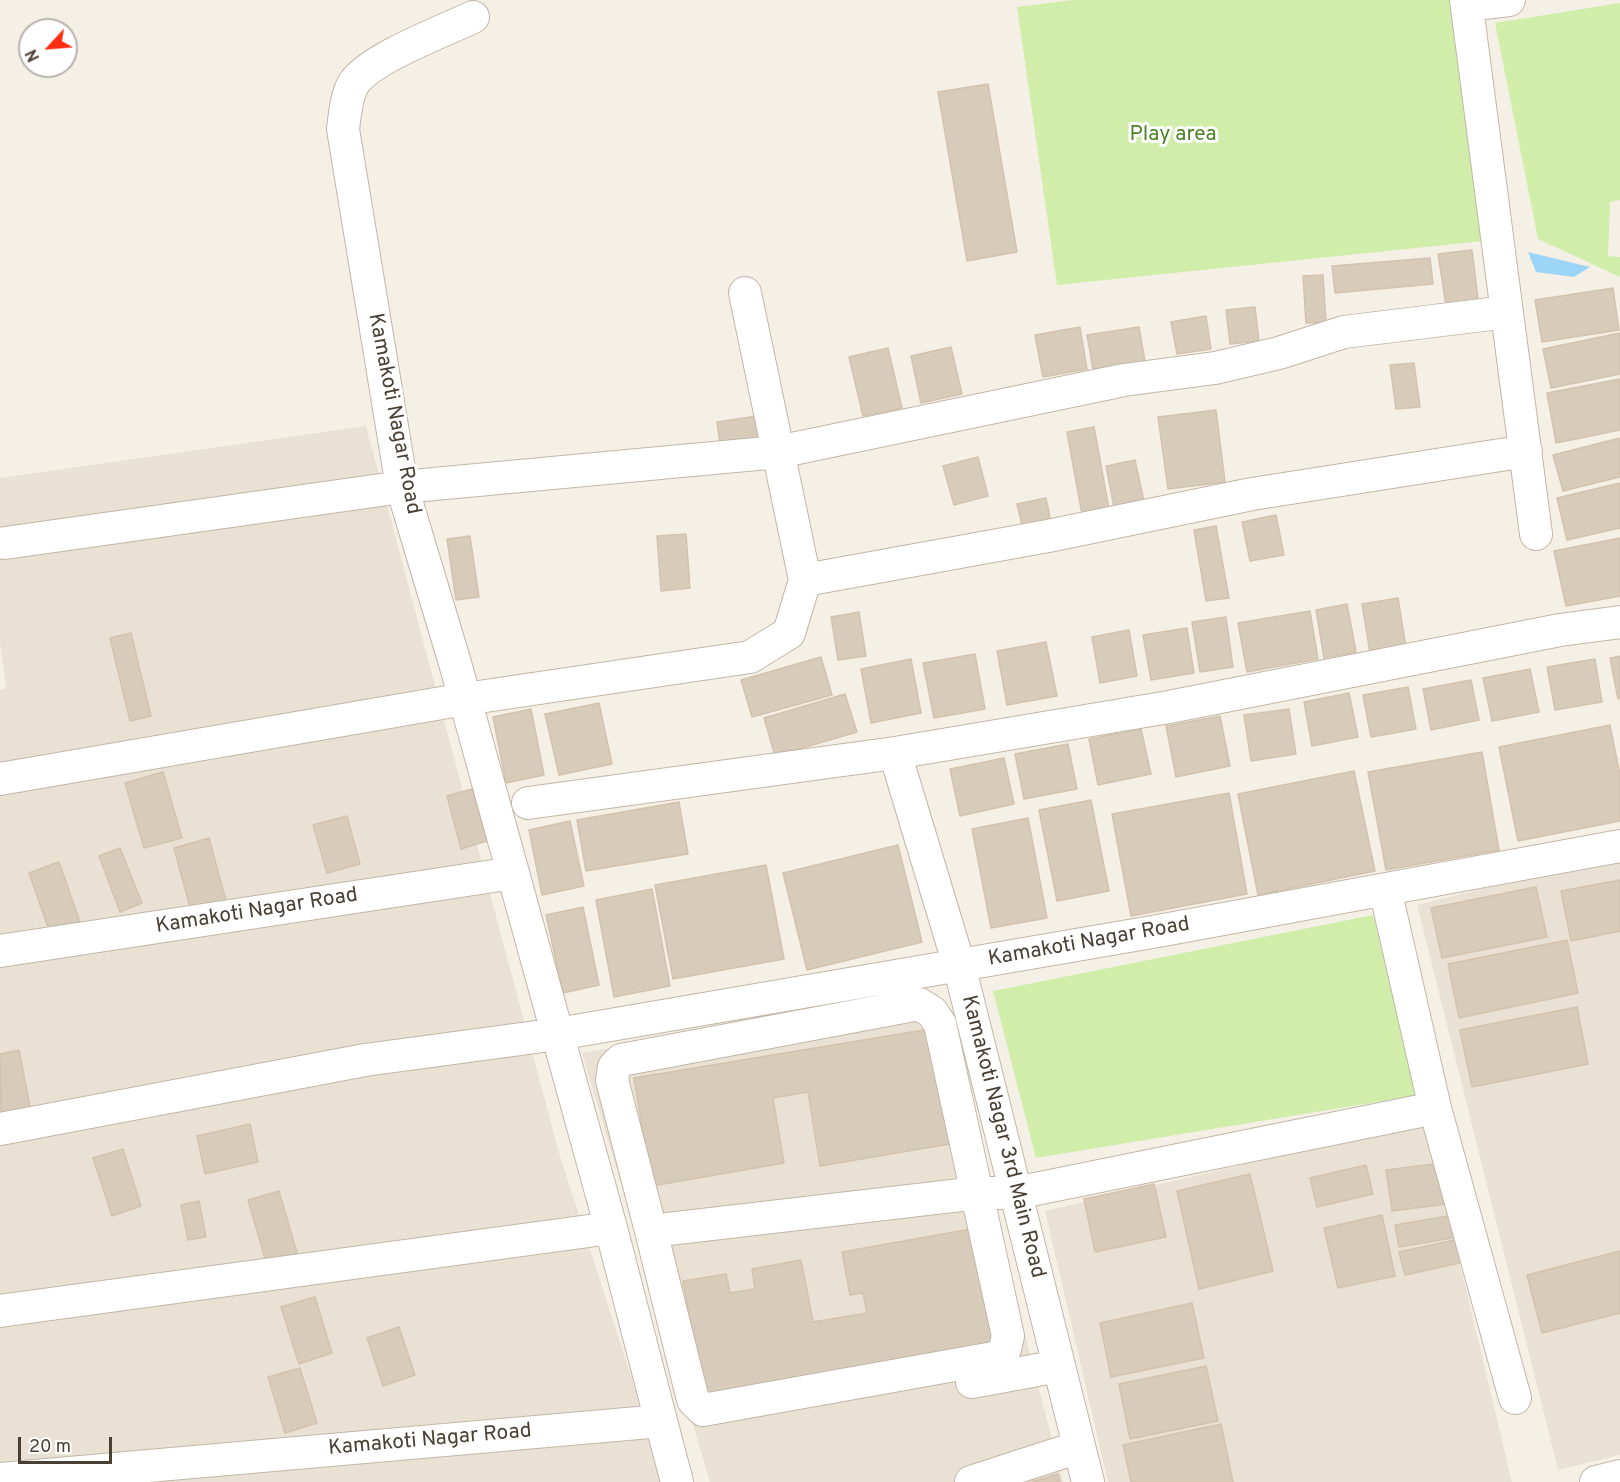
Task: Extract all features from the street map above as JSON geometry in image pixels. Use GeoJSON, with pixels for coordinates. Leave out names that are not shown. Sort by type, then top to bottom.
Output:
{"type":"FeatureCollection","features":[{"type":"Feature","properties":{"kind":"street"},"geometry":{"type":"LineString","coordinates":[[1509,0],[1466,2],[1536,534]]}},
{"type":"Feature","properties":{"kind":"street","name":"Kamakoti Nagar Road"},"geometry":{"type":"LineString","coordinates":[[0,1479],[661,1420],[558,1034],[465,699],[402,487],[343,129],[346,106],[354,83],[371,66],[473,17]]}},
{"type":"Feature","properties":{"kind":"street"},"geometry":{"type":"LineString","coordinates":[[0,779],[465,699],[750,657],[789,633],[805,580],[745,293]]}},
{"type":"Feature","properties":{"kind":"street"},"geometry":{"type":"LineString","coordinates":[[5,543],[402,487],[778,452],[1124,380],[1215,368],[1279,353],[1344,332],[1507,312]]}},
{"type":"Feature","properties":{"kind":"street"},"geometry":{"type":"LineString","coordinates":[[805,580],[1048,536],[1252,494],[1526,451]]}},
{"type":"Feature","properties":{"kind":"street"},"geometry":{"type":"LineString","coordinates":[[528,803],[895,753],[1169,707],[1560,630],[1620,622]]}},
{"type":"Feature","properties":{"kind":"street","name":"Kamakoti Nagar 3rd Main Road"},"geometry":{"type":"LineString","coordinates":[[895,753],[959,966],[1088,1482]]}},
{"type":"Feature","properties":{"kind":"street","name":"Kamakoti Nagar Road"},"geometry":{"type":"LineString","coordinates":[[0,1129],[365,1060],[558,1034],[959,966],[1620,846]]}},
{"type":"Feature","properties":{"kind":"street","name":"Kamakoti Nagar Road"},"geometry":{"type":"LineString","coordinates":[[0,951],[513,873]]}},
{"type":"Feature","properties":{"kind":"street"},"geometry":{"type":"LineString","coordinates":[[1384,889],[1435,1108],[1515,1398]]}},
{"type":"Feature","properties":{"kind":"street"},"geometry":{"type":"LineString","coordinates":[[919,1004],[932,1012],[940,1024],[1008,1336],[1005,1349],[999,1357],[703,1410],[693,1400],[651,1231],[612,1080],[614,1067],[621,1060],[919,1004]]}},
{"type":"Feature","properties":{"kind":"street"},"geometry":{"type":"LineString","coordinates":[[651,1231],[978,1194],[1016,1193],[1435,1108]]}},
{"type":"Feature","properties":{"kind":"street"},"geometry":{"type":"LineString","coordinates":[[0,1311],[611,1228]]}},
{"type":"Feature","properties":{"kind":"street"},"geometry":{"type":"LineString","coordinates":[[729,1426],[1059,1366]]}},
{"type":"Feature","properties":{"kind":"street"},"geometry":{"type":"LineString","coordinates":[[661,1420],[677,1482]]}},
{"type":"Feature","properties":{"kind":"street"},"geometry":{"type":"LineString","coordinates":[[971,1482],[1079,1447]]}},
{"type":"Feature","properties":{"kind":"street"},"geometry":{"type":"LineString","coordinates":[[1596,1482],[1620,1476]]}},
{"type":"Feature","properties":{"kind":"shaded area"},"geometry":{"type":"Polygon","coordinates":[[[366,426],[559,1153],[665,1482],[0,1482],[0,690],[6,688],[0,642],[0,478],[366,426]]]}},
{"type":"Feature","properties":{"kind":"shaded area"},"geometry":{"type":"Polygon","coordinates":[[[1620,855],[1620,1455],[1558,1470],[1417,905],[1620,855]]]}},
{"type":"Feature","properties":{"kind":"shaded area"},"geometry":{"type":"Polygon","coordinates":[[[937,993],[1063,1482],[710,1482],[582,1053],[937,993]]]}},
{"type":"Feature","properties":{"kind":"shaded area"},"geometry":{"type":"Polygon","coordinates":[[[1426,1122],[1512,1482],[1108,1482],[1045,1211],[1426,1122]]]}},
{"type":"Feature","properties":{"kind":"green space","name":"Play area"},"geometry":{"type":"Polygon","coordinates":[[[1073,0],[1464,0],[1484,241],[1057,285],[1017,7],[1073,0]]]}},
{"type":"Feature","properties":{"kind":"green space"},"geometry":{"type":"Polygon","coordinates":[[[1620,3],[1620,200],[1610,202],[1608,256],[1620,257],[1620,277],[1538,239],[1495,23],[1620,3]]]}},
{"type":"Feature","properties":{"kind":"green space"},"geometry":{"type":"Polygon","coordinates":[[[1373,915],[1419,1095],[1036,1158],[993,991],[1373,915]]]}},
{"type":"Feature","properties":{"kind":"water"},"geometry":{"type":"Polygon","coordinates":[[[1528,252],[1590,267],[1574,277],[1536,272],[1528,252]]]}},
{"type":"Feature","properties":{"kind":"building"},"geometry":{"type":"Polygon","coordinates":[[[988,84],[1017,252],[967,261],[938,92],[988,84]]]}},
{"type":"Feature","properties":{"kind":"building"},"geometry":{"type":"Polygon","coordinates":[[[1472,250],[1479,307],[1447,312],[1438,254],[1472,250]]]}},
{"type":"Feature","properties":{"kind":"building"},"geometry":{"type":"Polygon","coordinates":[[[1430,258],[1433,284],[1335,293],[1332,266],[1430,258]]]}},
{"type":"Feature","properties":{"kind":"building"},"geometry":{"type":"Polygon","coordinates":[[[1323,275],[1326,322],[1306,323],[1303,276],[1323,275]]]}},
{"type":"Feature","properties":{"kind":"building"},"geometry":{"type":"Polygon","coordinates":[[[1613,288],[1619,330],[1542,342],[1535,300],[1613,288]]]}},
{"type":"Feature","properties":{"kind":"building"},"geometry":{"type":"Polygon","coordinates":[[[1255,307],[1259,341],[1230,344],[1226,310],[1255,307]]]}},
{"type":"Feature","properties":{"kind":"building"},"geometry":{"type":"Polygon","coordinates":[[[1206,316],[1211,349],[1177,354],[1171,322],[1206,316]]]}},
{"type":"Feature","properties":{"kind":"building"},"geometry":{"type":"Polygon","coordinates":[[[1080,327],[1087,369],[1043,377],[1035,335],[1080,327]]]}},
{"type":"Feature","properties":{"kind":"building"},"geometry":{"type":"Polygon","coordinates":[[[1139,327],[1145,361],[1093,369],[1087,335],[1139,327]]]}},
{"type":"Feature","properties":{"kind":"building"},"geometry":{"type":"Polygon","coordinates":[[[1620,333],[1620,374],[1551,388],[1543,349],[1620,333]]]}},
{"type":"Feature","properties":{"kind":"building"},"geometry":{"type":"Polygon","coordinates":[[[951,347],[962,394],[921,403],[911,356],[951,347]]]}},
{"type":"Feature","properties":{"kind":"building"},"geometry":{"type":"Polygon","coordinates":[[[888,348],[902,408],[863,416],[849,357],[888,348]]]}},
{"type":"Feature","properties":{"kind":"building"},"geometry":{"type":"Polygon","coordinates":[[[1414,363],[1420,407],[1396,409],[1390,365],[1414,363]]]}},
{"type":"Feature","properties":{"kind":"building"},"geometry":{"type":"Polygon","coordinates":[[[1620,379],[1620,430],[1556,443],[1547,393],[1620,379]]]}},
{"type":"Feature","properties":{"kind":"building"},"geometry":{"type":"Polygon","coordinates":[[[1216,410],[1225,482],[1168,489],[1158,417],[1216,410]]]}},
{"type":"Feature","properties":{"kind":"building"},"geometry":{"type":"Polygon","coordinates":[[[763,415],[767,438],[720,444],[717,422],[763,415]]]}},
{"type":"Feature","properties":{"kind":"building"},"geometry":{"type":"Polygon","coordinates":[[[1094,427],[1109,509],[1082,514],[1067,432],[1094,427]]]}},
{"type":"Feature","properties":{"kind":"building"},"geometry":{"type":"Polygon","coordinates":[[[1620,438],[1620,477],[1563,491],[1553,455],[1620,438]]]}},
{"type":"Feature","properties":{"kind":"building"},"geometry":{"type":"Polygon","coordinates":[[[978,457],[988,496],[954,505],[943,466],[978,457]]]}},
{"type":"Feature","properties":{"kind":"building"},"geometry":{"type":"Polygon","coordinates":[[[1135,460],[1145,506],[1115,512],[1106,466],[1135,460]]]}},
{"type":"Feature","properties":{"kind":"building"},"geometry":{"type":"Polygon","coordinates":[[[1620,483],[1620,528],[1567,540],[1557,498],[1620,483]]]}},
{"type":"Feature","properties":{"kind":"building"},"geometry":{"type":"Polygon","coordinates":[[[1046,498],[1052,527],[1024,533],[1017,504],[1046,498]]]}},
{"type":"Feature","properties":{"kind":"building"},"geometry":{"type":"Polygon","coordinates":[[[1276,515],[1284,555],[1250,561],[1242,522],[1276,515]]]}},
{"type":"Feature","properties":{"kind":"building"},"geometry":{"type":"Polygon","coordinates":[[[1216,526],[1229,598],[1206,601],[1194,530],[1216,526]]]}},
{"type":"Feature","properties":{"kind":"building"},"geometry":{"type":"Polygon","coordinates":[[[686,534],[690,588],[661,591],[657,536],[686,534]]]}},
{"type":"Feature","properties":{"kind":"building"},"geometry":{"type":"Polygon","coordinates":[[[470,536],[479,597],[456,600],[447,539],[470,536]]]}},
{"type":"Feature","properties":{"kind":"building"},"geometry":{"type":"Polygon","coordinates":[[[1620,538],[1620,596],[1566,606],[1554,551],[1620,538]]]}},
{"type":"Feature","properties":{"kind":"building"},"geometry":{"type":"Polygon","coordinates":[[[1398,598],[1406,647],[1370,653],[1362,604],[1398,598]]]}},
{"type":"Feature","properties":{"kind":"building"},"geometry":{"type":"Polygon","coordinates":[[[1347,604],[1356,652],[1324,658],[1316,610],[1347,604]]]}},
{"type":"Feature","properties":{"kind":"building"},"geometry":{"type":"Polygon","coordinates":[[[1310,611],[1318,659],[1247,672],[1238,623],[1310,611]]]}},
{"type":"Feature","properties":{"kind":"building"},"geometry":{"type":"Polygon","coordinates":[[[859,612],[866,656],[838,660],[831,617],[859,612]]]}},
{"type":"Feature","properties":{"kind":"building"},"geometry":{"type":"Polygon","coordinates":[[[1226,617],[1233,667],[1200,672],[1192,622],[1226,617]]]}},
{"type":"Feature","properties":{"kind":"building"},"geometry":{"type":"Polygon","coordinates":[[[1187,628],[1194,673],[1151,680],[1143,635],[1187,628]]]}},
{"type":"Feature","properties":{"kind":"building"},"geometry":{"type":"Polygon","coordinates":[[[1129,630],[1137,676],[1100,683],[1092,637],[1129,630]]]}},
{"type":"Feature","properties":{"kind":"building"},"geometry":{"type":"Polygon","coordinates":[[[131,633],[151,716],[130,721],[110,638],[131,633]]]}},
{"type":"Feature","properties":{"kind":"building"},"geometry":{"type":"Polygon","coordinates":[[[1046,642],[1057,696],[1007,705],[997,651],[1046,642]]]}},
{"type":"Feature","properties":{"kind":"building"},"geometry":{"type":"Polygon","coordinates":[[[975,654],[985,709],[934,718],[923,663],[975,654]]]}},
{"type":"Feature","properties":{"kind":"building"},"geometry":{"type":"Polygon","coordinates":[[[1620,656],[1620,698],[1618,699],[1610,658],[1620,656]]]}},
{"type":"Feature","properties":{"kind":"building"},"geometry":{"type":"Polygon","coordinates":[[[821,657],[832,695],[752,717],[741,680],[821,657]]]}},
{"type":"Feature","properties":{"kind":"building"},"geometry":{"type":"Polygon","coordinates":[[[911,659],[921,713],[871,723],[861,669],[911,659]]]}},
{"type":"Feature","properties":{"kind":"building"},"geometry":{"type":"Polygon","coordinates":[[[1595,659],[1602,702],[1555,710],[1547,667],[1595,659]]]}},
{"type":"Feature","properties":{"kind":"building"},"geometry":{"type":"Polygon","coordinates":[[[1530,669],[1539,712],[1492,721],[1483,678],[1530,669]]]}},
{"type":"Feature","properties":{"kind":"building"},"geometry":{"type":"Polygon","coordinates":[[[1471,680],[1479,720],[1431,730],[1423,689],[1471,680]]]}},
{"type":"Feature","properties":{"kind":"building"},"geometry":{"type":"Polygon","coordinates":[[[1408,687],[1416,729],[1371,737],[1363,695],[1408,687]]]}},
{"type":"Feature","properties":{"kind":"building"},"geometry":{"type":"Polygon","coordinates":[[[1349,693],[1358,737],[1312,746],[1304,702],[1349,693]]]}},
{"type":"Feature","properties":{"kind":"building"},"geometry":{"type":"Polygon","coordinates":[[[845,694],[857,732],[775,756],[764,718],[845,694]]]}},
{"type":"Feature","properties":{"kind":"building"},"geometry":{"type":"Polygon","coordinates":[[[599,703],[612,764],[559,775],[545,714],[599,703]]]}},
{"type":"Feature","properties":{"kind":"building"},"geometry":{"type":"Polygon","coordinates":[[[531,709],[544,775],[506,783],[493,717],[531,709]]]}},
{"type":"Feature","properties":{"kind":"building"},"geometry":{"type":"Polygon","coordinates":[[[1289,709],[1296,754],[1251,761],[1244,715],[1289,709]]]}},
{"type":"Feature","properties":{"kind":"building"},"geometry":{"type":"Polygon","coordinates":[[[1220,716],[1230,766],[1176,777],[1166,726],[1220,716]]]}},
{"type":"Feature","properties":{"kind":"building"},"geometry":{"type":"Polygon","coordinates":[[[1610,725],[1620,775],[1620,821],[1518,841],[1499,747],[1610,725]]]}},
{"type":"Feature","properties":{"kind":"building"},"geometry":{"type":"Polygon","coordinates":[[[1141,729],[1151,774],[1098,785],[1089,739],[1141,729]]]}},
{"type":"Feature","properties":{"kind":"building"},"geometry":{"type":"Polygon","coordinates":[[[1068,744],[1077,789],[1024,799],[1015,754],[1068,744]]]}},
{"type":"Feature","properties":{"kind":"building"},"geometry":{"type":"Polygon","coordinates":[[[1482,752],[1499,850],[1386,870],[1368,772],[1482,752]]]}},
{"type":"Feature","properties":{"kind":"building"},"geometry":{"type":"Polygon","coordinates":[[[1004,758],[1014,804],[960,816],[950,769],[1004,758]]]}},
{"type":"Feature","properties":{"kind":"building"},"geometry":{"type":"Polygon","coordinates":[[[1354,771],[1375,871],[1258,895],[1238,794],[1354,771]]]}},
{"type":"Feature","properties":{"kind":"building"},"geometry":{"type":"Polygon","coordinates":[[[163,772],[182,838],[144,848],[125,783],[163,772]]]}},
{"type":"Feature","properties":{"kind":"building"},"geometry":{"type":"Polygon","coordinates":[[[472,789],[487,841],[461,849],[447,796],[472,789]]]}},
{"type":"Feature","properties":{"kind":"building"},"geometry":{"type":"Polygon","coordinates":[[[1229,793],[1247,894],[1131,916],[1112,814],[1229,793]]]}},
{"type":"Feature","properties":{"kind":"building"},"geometry":{"type":"Polygon","coordinates":[[[1091,800],[1109,891],[1057,901],[1039,810],[1091,800]]]}},
{"type":"Feature","properties":{"kind":"building"},"geometry":{"type":"Polygon","coordinates":[[[679,802],[688,854],[586,871],[577,820],[679,802]]]}},
{"type":"Feature","properties":{"kind":"building"},"geometry":{"type":"Polygon","coordinates":[[[347,816],[360,864],[327,873],[313,825],[347,816]]]}},
{"type":"Feature","properties":{"kind":"building"},"geometry":{"type":"Polygon","coordinates":[[[1028,818],[1047,918],[991,928],[972,829],[1028,818]]]}},
{"type":"Feature","properties":{"kind":"building"},"geometry":{"type":"Polygon","coordinates":[[[570,821],[584,886],[542,895],[529,830],[570,821]]]}},
{"type":"Feature","properties":{"kind":"building"},"geometry":{"type":"Polygon","coordinates":[[[209,838],[226,901],[191,911],[174,848],[209,838]]]}},
{"type":"Feature","properties":{"kind":"building"},"geometry":{"type":"Polygon","coordinates":[[[898,845],[922,942],[807,970],[783,873],[898,845]]]}},
{"type":"Feature","properties":{"kind":"building"},"geometry":{"type":"Polygon","coordinates":[[[120,848],[142,903],[120,912],[99,856],[120,848]]]}},
{"type":"Feature","properties":{"kind":"building"},"geometry":{"type":"Polygon","coordinates":[[[59,862],[80,922],[50,933],[29,873],[59,862]]]}},
{"type":"Feature","properties":{"kind":"building"},"geometry":{"type":"Polygon","coordinates":[[[766,865],[784,959],[673,979],[655,885],[766,865]]]}},
{"type":"Feature","properties":{"kind":"building"},"geometry":{"type":"Polygon","coordinates":[[[1620,880],[1620,931],[1571,941],[1561,891],[1620,880]]]}},
{"type":"Feature","properties":{"kind":"building"},"geometry":{"type":"Polygon","coordinates":[[[1536,887],[1547,937],[1442,958],[1431,908],[1536,887]]]}},
{"type":"Feature","properties":{"kind":"building"},"geometry":{"type":"Polygon","coordinates":[[[652,889],[670,986],[614,997],[596,900],[652,889]]]}},
{"type":"Feature","properties":{"kind":"building"},"geometry":{"type":"Polygon","coordinates":[[[583,907],[599,985],[563,993],[546,915],[583,907]]]}},
{"type":"Feature","properties":{"kind":"building"},"geometry":{"type":"Polygon","coordinates":[[[1567,940],[1578,993],[1459,1018],[1448,964],[1567,940]]]}},
{"type":"Feature","properties":{"kind":"building"},"geometry":{"type":"Polygon","coordinates":[[[1577,1007],[1588,1064],[1472,1087],[1460,1030],[1577,1007]]]}},
{"type":"Feature","properties":{"kind":"building"},"geometry":{"type":"Polygon","coordinates":[[[930,1029],[950,1144],[820,1166],[808,1092],[773,1098],[784,1163],[652,1186],[634,1078],[930,1029]]]}},
{"type":"Feature","properties":{"kind":"building"},"geometry":{"type":"Polygon","coordinates":[[[19,1050],[31,1112],[1,1117],[0,1054],[19,1050]]]}},
{"type":"Feature","properties":{"kind":"building"},"geometry":{"type":"Polygon","coordinates":[[[250,1124],[258,1162],[205,1174],[197,1136],[250,1124]]]}},
{"type":"Feature","properties":{"kind":"building"},"geometry":{"type":"Polygon","coordinates":[[[123,1149],[141,1206],[112,1216],[93,1158],[123,1149]]]}},
{"type":"Feature","properties":{"kind":"building"},"geometry":{"type":"Polygon","coordinates":[[[1441,1163],[1447,1204],[1392,1211],[1386,1170],[1441,1163]]]}},
{"type":"Feature","properties":{"kind":"building"},"geometry":{"type":"Polygon","coordinates":[[[1366,1165],[1373,1194],[1317,1207],[1310,1178],[1366,1165]]]}},
{"type":"Feature","properties":{"kind":"building"},"geometry":{"type":"Polygon","coordinates":[[[1250,1174],[1273,1271],[1199,1289],[1177,1191],[1250,1174]]]}},
{"type":"Feature","properties":{"kind":"building"},"geometry":{"type":"Polygon","coordinates":[[[1154,1184],[1166,1237],[1095,1252],[1084,1199],[1154,1184]]]}},
{"type":"Feature","properties":{"kind":"building"},"geometry":{"type":"Polygon","coordinates":[[[279,1191],[297,1253],[266,1262],[248,1200],[279,1191]]]}},
{"type":"Feature","properties":{"kind":"building"},"geometry":{"type":"Polygon","coordinates":[[[199,1201],[206,1237],[188,1240],[181,1205],[199,1201]]]}},
{"type":"Feature","properties":{"kind":"building"},"geometry":{"type":"Polygon","coordinates":[[[1382,1215],[1395,1276],[1338,1288],[1324,1228],[1382,1215]]]}},
{"type":"Feature","properties":{"kind":"building"},"geometry":{"type":"Polygon","coordinates":[[[1454,1215],[1458,1237],[1399,1247],[1395,1225],[1454,1215]]]}},
{"type":"Feature","properties":{"kind":"building"},"geometry":{"type":"Polygon","coordinates":[[[971,1229],[993,1343],[704,1396],[683,1281],[726,1274],[730,1293],[755,1289],[752,1269],[801,1260],[813,1322],[867,1313],[863,1293],[850,1295],[842,1252],[971,1229]]]}},
{"type":"Feature","properties":{"kind":"building"},"geometry":{"type":"Polygon","coordinates":[[[1459,1239],[1464,1262],[1405,1275],[1399,1252],[1459,1239]]]}},
{"type":"Feature","properties":{"kind":"building"},"geometry":{"type":"Polygon","coordinates":[[[1620,1251],[1620,1313],[1542,1333],[1527,1275],[1620,1251]]]}},
{"type":"Feature","properties":{"kind":"building"},"geometry":{"type":"Polygon","coordinates":[[[315,1297],[332,1353],[299,1364],[281,1307],[315,1297]]]}},
{"type":"Feature","properties":{"kind":"building"},"geometry":{"type":"Polygon","coordinates":[[[1192,1303],[1204,1358],[1111,1377],[1100,1323],[1192,1303]]]}},
{"type":"Feature","properties":{"kind":"building"},"geometry":{"type":"Polygon","coordinates":[[[399,1327],[415,1375],[383,1386],[367,1338],[399,1327]]]}},
{"type":"Feature","properties":{"kind":"building"},"geometry":{"type":"Polygon","coordinates":[[[1206,1366],[1218,1421],[1130,1439],[1119,1384],[1206,1366]]]}},
{"type":"Feature","properties":{"kind":"building"},"geometry":{"type":"Polygon","coordinates":[[[300,1368],[317,1423],[285,1433],[268,1377],[300,1368]]]}},
{"type":"Feature","properties":{"kind":"building"},"geometry":{"type":"Polygon","coordinates":[[[1221,1424],[1233,1482],[1131,1482],[1123,1445],[1221,1424]]]}},
{"type":"Feature","properties":{"kind":"building"},"geometry":{"type":"Polygon","coordinates":[[[1058,1474],[1060,1482],[1031,1482],[1058,1474]]]}}]}
